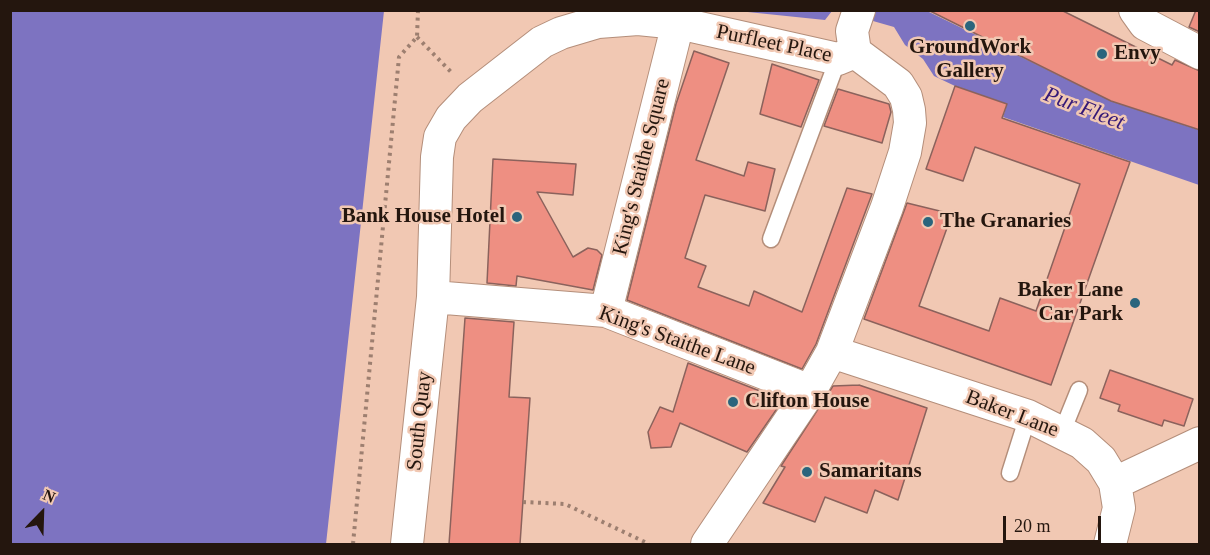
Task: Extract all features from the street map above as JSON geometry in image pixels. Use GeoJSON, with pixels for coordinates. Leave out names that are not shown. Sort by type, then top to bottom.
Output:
{"type":"FeatureCollection","features":[{"type":"Feature","properties":{"kind":"street"},"geometry":{"type":"LineString","coordinates":[[1135,10],[1145,24],[1200,53]]}},
{"type":"Feature","properties":{"kind":"street","name":"Purfleet Place"},"geometry":{"type":"LineString","coordinates":[[433,297],[437,157],[440,137],[451,118],[470,98],[542,42],[561,33],[598,22],[619,20],[656,20],[851,38],[898,84],[906,97],[910,123],[905,152],[888,207],[832,352],[810,391],[707,544]]}},
{"type":"Feature","properties":{"kind":"street","name":"King's Staithe Square"},"geometry":{"type":"LineString","coordinates":[[606,311],[678,23]]}},
{"type":"Feature","properties":{"kind":"street","name":"King's Staithe Lane"},"geometry":{"type":"LineString","coordinates":[[433,297],[606,311],[810,391]]}},
{"type":"Feature","properties":{"kind":"street","name":"South Quay"},"geometry":{"type":"LineString","coordinates":[[407,544],[433,297]]}},
{"type":"Feature","properties":{"kind":"street","name":"Baker Lane"},"geometry":{"type":"LineString","coordinates":[[832,352],[1028,416],[1082,443],[1101,460],[1115,483],[1119,508],[1110,544]]}},
{"type":"Feature","properties":{"kind":"street"},"geometry":{"type":"LineString","coordinates":[[1115,483],[1196,448]]}},
{"type":"Feature","properties":{"kind":"lane"},"geometry":{"type":"LineString","coordinates":[[771,239],[851,38]]}},
{"type":"Feature","properties":{"kind":"lane"},"geometry":{"type":"LineString","coordinates":[[1062,432],[1079,390]]}},
{"type":"Feature","properties":{"kind":"lane"},"geometry":{"type":"LineString","coordinates":[[1010,473],[1028,416]]}},
{"type":"Feature","properties":{"kind":"path"},"geometry":{"type":"LineString","coordinates":[[353,544],[399,57],[417,37],[418,10]]}},
{"type":"Feature","properties":{"kind":"path"},"geometry":{"type":"LineString","coordinates":[[417,37],[453,74],[451,118]]}},
{"type":"Feature","properties":{"kind":"path"},"geometry":{"type":"LineString","coordinates":[[523,501],[565,504],[649,544]]}},
{"type":"Feature","properties":{"kind":"water"},"geometry":{"type":"Polygon","coordinates":[[[832,10],[825,20],[738,11],[832,10]]]}},
{"type":"Feature","properties":{"kind":"water"},"geometry":{"type":"Polygon","coordinates":[[[10,11],[384,11],[326,544],[11,544],[10,11]]]}},
{"type":"Feature","properties":{"kind":"water","name":"Pur Fleet"},"geometry":{"type":"Polygon","coordinates":[[[838,11],[927,11],[1111,101],[1199,130],[1199,185],[1003,117],[1007,104],[955,86],[934,76],[923,59],[905,45],[894,27],[838,11]]]}},
{"type":"Feature","properties":{"kind":"building"},"geometry":{"type":"Polygon","coordinates":[[[928,10],[1061,10],[1172,65],[1175,60],[1200,71],[1200,130],[1111,101],[928,10]]]}},
{"type":"Feature","properties":{"kind":"building"},"geometry":{"type":"Polygon","coordinates":[[[1196,10],[1200,10],[1200,32],[1189,27],[1196,10]]]}},
{"type":"Feature","properties":{"kind":"building"},"geometry":{"type":"Polygon","coordinates":[[[694,51],[729,63],[696,160],[744,176],[748,162],[775,169],[765,211],[705,195],[685,258],[706,266],[698,287],[749,306],[754,291],[802,312],[847,188],[872,194],[816,344],[802,369],[627,300],[676,104],[694,51]]]}},
{"type":"Feature","properties":{"kind":"building"},"geometry":{"type":"Polygon","coordinates":[[[772,64],[819,80],[801,127],[760,114],[772,64]]]}},
{"type":"Feature","properties":{"kind":"building"},"geometry":{"type":"Polygon","coordinates":[[[955,86],[1007,104],[1002,118],[1130,162],[1051,385],[864,319],[907,203],[952,214],[919,306],[989,331],[1000,298],[1036,311],[1080,184],[975,147],[963,181],[926,169],[955,86]]]}},
{"type":"Feature","properties":{"kind":"building"},"geometry":{"type":"Polygon","coordinates":[[[838,89],[889,104],[891,112],[882,143],[824,126],[838,89]]]}},
{"type":"Feature","properties":{"kind":"building","name":"Bank House Hotel"},"geometry":{"type":"Polygon","coordinates":[[[493,159],[576,164],[573,195],[537,192],[573,257],[588,248],[597,250],[602,255],[593,290],[517,276],[516,286],[487,283],[493,159]]]}},
{"type":"Feature","properties":{"kind":"building"},"geometry":{"type":"Polygon","coordinates":[[[465,318],[514,322],[509,397],[530,398],[520,544],[449,544],[465,318]]]}},
{"type":"Feature","properties":{"kind":"building","name":"Clifton House"},"geometry":{"type":"Polygon","coordinates":[[[688,363],[783,400],[747,452],[680,423],[671,447],[651,448],[648,432],[660,407],[673,412],[688,363]]]}},
{"type":"Feature","properties":{"kind":"building"},"geometry":{"type":"Polygon","coordinates":[[[1110,370],[1193,399],[1184,426],[1164,420],[1162,426],[1118,411],[1120,405],[1100,398],[1110,370]]]}},
{"type":"Feature","properties":{"kind":"building"},"geometry":{"type":"Polygon","coordinates":[[[859,385],[927,408],[898,500],[875,490],[867,513],[825,497],[815,522],[763,503],[785,467],[781,466],[833,386],[859,385]]]}},
{"type":"Feature","properties":{"kind":"place","name":"GroundWork Gallery"},"geometry":{"type":"Point","coordinates":[970,26]}},
{"type":"Feature","properties":{"kind":"place","name":"Envy"},"geometry":{"type":"Point","coordinates":[1102,54]}},
{"type":"Feature","properties":{"kind":"place","name":"Bank House Hotel"},"geometry":{"type":"Point","coordinates":[517,217]}},
{"type":"Feature","properties":{"kind":"place","name":"The Granaries"},"geometry":{"type":"Point","coordinates":[928,222]}},
{"type":"Feature","properties":{"kind":"place","name":"Baker Lane Car Park"},"geometry":{"type":"Point","coordinates":[1135,303]}},
{"type":"Feature","properties":{"kind":"place","name":"Clifton House"},"geometry":{"type":"Point","coordinates":[733,402]}},
{"type":"Feature","properties":{"kind":"place","name":"Samaritans"},"geometry":{"type":"Point","coordinates":[807,472]}}]}
